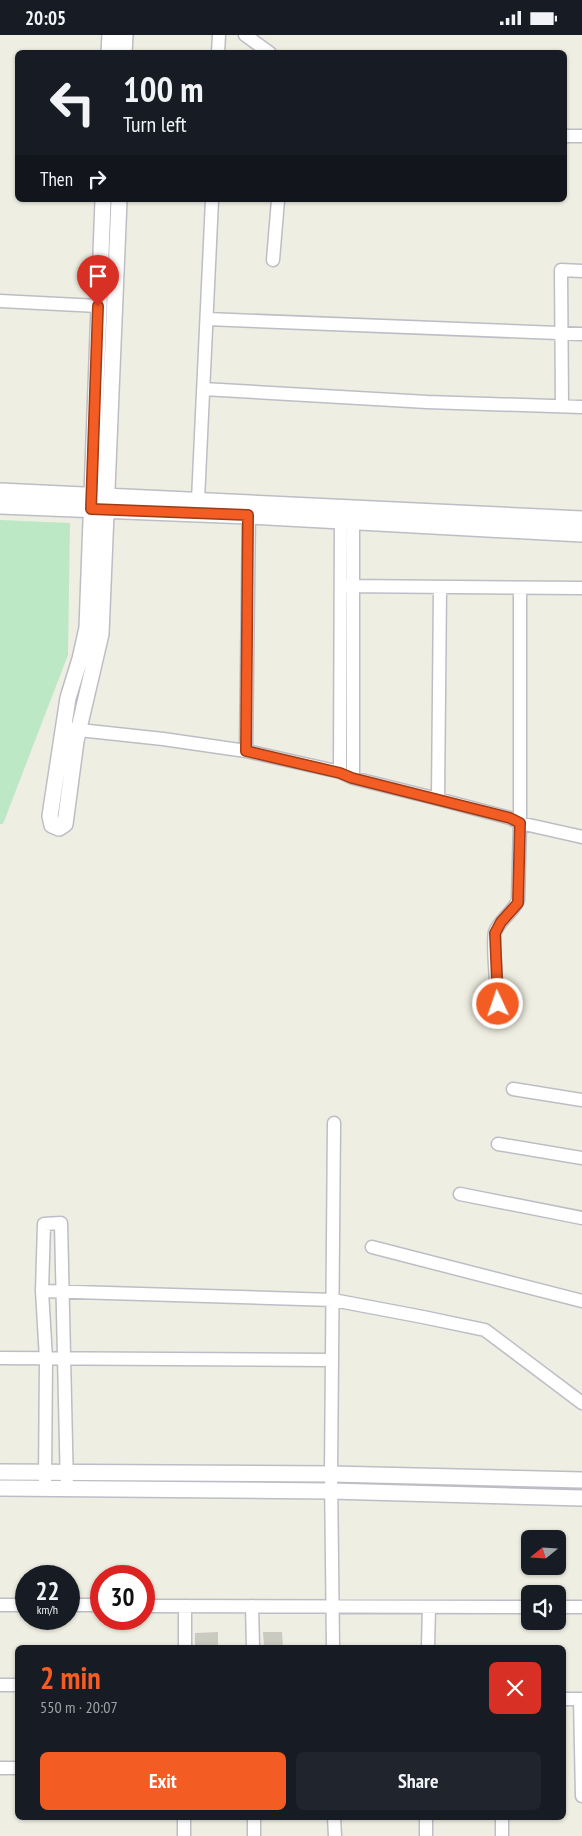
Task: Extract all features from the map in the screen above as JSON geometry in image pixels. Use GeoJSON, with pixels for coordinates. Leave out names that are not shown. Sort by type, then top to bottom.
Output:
{"type":"FeatureCollection","features":[{"type":"Feature","properties":{"kind":"street"},"geometry":{"type":"LineString","coordinates":[[109,50],[110,35]]}},
{"type":"Feature","properties":{"kind":"street"},"geometry":{"type":"LineString","coordinates":[[124,50],[125,35]]}},
{"type":"Feature","properties":{"kind":"street"},"geometry":{"type":"LineString","coordinates":[[218,35],[218,50]]}},
{"type":"Feature","properties":{"kind":"street"},"geometry":{"type":"LineString","coordinates":[[245,35],[266,50]]}},
{"type":"Feature","properties":{"kind":"street"},"geometry":{"type":"LineString","coordinates":[[567,135],[582,136]]}},
{"type":"Feature","properties":{"kind":"street"},"geometry":{"type":"LineString","coordinates":[[103,202],[87,629],[68,698],[50,817],[52,825],[59,828],[65,825],[79,730],[102,634],[119,202]]}},
{"type":"Feature","properties":{"kind":"street"},"geometry":{"type":"LineString","coordinates":[[198,500],[212,202]]}},
{"type":"Feature","properties":{"kind":"street"},"geometry":{"type":"LineString","coordinates":[[273,260],[278,202]]}},
{"type":"Feature","properties":{"kind":"street"},"geometry":{"type":"LineString","coordinates":[[562,406],[561,270],[582,271]]}},
{"type":"Feature","properties":{"kind":"street"},"geometry":{"type":"LineString","coordinates":[[0,301],[98,306]]}},
{"type":"Feature","properties":{"kind":"street"},"geometry":{"type":"LineString","coordinates":[[207,319],[582,334]]}},
{"type":"Feature","properties":{"kind":"street"},"geometry":{"type":"LineString","coordinates":[[203,389],[427,403],[582,407]]}},
{"type":"Feature","properties":{"kind":"street"},"geometry":{"type":"LineString","coordinates":[[0,491],[91,502],[347,514],[582,533]]}},
{"type":"Feature","properties":{"kind":"street"},"geometry":{"type":"LineString","coordinates":[[107,503],[198,500],[249,509]]}},
{"type":"Feature","properties":{"kind":"street"},"geometry":{"type":"LineString","coordinates":[[0,506],[91,502]]}},
{"type":"Feature","properties":{"kind":"street"},"geometry":{"type":"LineString","coordinates":[[246,751],[249,509]]}},
{"type":"Feature","properties":{"kind":"street"},"geometry":{"type":"LineString","coordinates":[[347,514],[582,519]]}},
{"type":"Feature","properties":{"kind":"street"},"geometry":{"type":"LineString","coordinates":[[347,514],[352,778]]}},
{"type":"Feature","properties":{"kind":"street"},"geometry":{"type":"LineString","coordinates":[[347,586],[582,588]]}},
{"type":"Feature","properties":{"kind":"street"},"geometry":{"type":"LineString","coordinates":[[340,773],[347,586]]}},
{"type":"Feature","properties":{"kind":"street"},"geometry":{"type":"LineString","coordinates":[[438,799],[440,588]]}},
{"type":"Feature","properties":{"kind":"street"},"geometry":{"type":"LineString","coordinates":[[498,1004],[495,933],[501,922],[518,903],[520,588]]}},
{"type":"Feature","properties":{"kind":"street"},"geometry":{"type":"LineString","coordinates":[[63,727],[246,751],[340,773],[352,778],[510,818],[520,823],[582,837]]}},
{"type":"Feature","properties":{"kind":"street"},"geometry":{"type":"LineString","coordinates":[[512,1089],[582,1100]]}},
{"type":"Feature","properties":{"kind":"street"},"geometry":{"type":"LineString","coordinates":[[333,1645],[331,1474],[334,1123]]}},
{"type":"Feature","properties":{"kind":"street"},"geometry":{"type":"LineString","coordinates":[[498,1144],[582,1158]]}},
{"type":"Feature","properties":{"kind":"street"},"geometry":{"type":"LineString","coordinates":[[460,1194],[582,1218]]}},
{"type":"Feature","properties":{"kind":"street"},"geometry":{"type":"LineString","coordinates":[[44,1489],[46,1359],[42,1291],[44,1224],[60,1223],[67,1489]]}},
{"type":"Feature","properties":{"kind":"street"},"geometry":{"type":"LineString","coordinates":[[372,1247],[582,1301]]}},
{"type":"Feature","properties":{"kind":"street"},"geometry":{"type":"LineString","coordinates":[[42,1291],[333,1300],[485,1331],[582,1403]]}},
{"type":"Feature","properties":{"kind":"street"},"geometry":{"type":"LineString","coordinates":[[0,1359],[332,1361]]}},
{"type":"Feature","properties":{"kind":"street"},"geometry":{"type":"LineString","coordinates":[[0,1472],[331,1474],[582,1480]]}},
{"type":"Feature","properties":{"kind":"street"},"geometry":{"type":"LineString","coordinates":[[0,1488],[332,1491],[582,1498]]}},
{"type":"Feature","properties":{"kind":"street"},"geometry":{"type":"LineString","coordinates":[[0,1605],[15,1605]]}},
{"type":"Feature","properties":{"kind":"street"},"geometry":{"type":"LineString","coordinates":[[155,1606],[521,1607]]}},
{"type":"Feature","properties":{"kind":"street"},"geometry":{"type":"LineString","coordinates":[[185,1606],[185,1645]]}},
{"type":"Feature","properties":{"kind":"street"},"geometry":{"type":"LineString","coordinates":[[252,1606],[253,1645]]}},
{"type":"Feature","properties":{"kind":"street"},"geometry":{"type":"LineString","coordinates":[[428,1645],[429,1607]]}},
{"type":"Feature","properties":{"kind":"street"},"geometry":{"type":"LineString","coordinates":[[566,1607],[582,1607]]}},
{"type":"Feature","properties":{"kind":"street"},"geometry":{"type":"LineString","coordinates":[[0,1685],[15,1685]]}},
{"type":"Feature","properties":{"kind":"street"},"geometry":{"type":"LineString","coordinates":[[566,1699],[581,1699],[582,1795]]}},
{"type":"Feature","properties":{"kind":"street"},"geometry":{"type":"LineString","coordinates":[[0,1768],[15,1768]]}},
{"type":"Feature","properties":{"kind":"street"},"geometry":{"type":"LineString","coordinates":[[184,1820],[184,1836]]}},
{"type":"Feature","properties":{"kind":"street"},"geometry":{"type":"LineString","coordinates":[[254,1820],[254,1836]]}},
{"type":"Feature","properties":{"kind":"street"},"geometry":{"type":"LineString","coordinates":[[334,1820],[335,1836]]}},
{"type":"Feature","properties":{"kind":"street"},"geometry":{"type":"LineString","coordinates":[[426,1820],[426,1836]]}},
{"type":"Feature","properties":{"kind":"street"},"geometry":{"type":"LineString","coordinates":[[502,1820],[502,1836]]}},
{"type":"Feature","properties":{"kind":"green space"},"geometry":{"type":"Polygon","coordinates":[[[0,520],[70,523],[68,655],[3,824],[0,824],[0,520]]]}},
{"type":"Feature","properties":{"kind":"building"},"geometry":{"type":"Polygon","coordinates":[[[218,1632],[218,1645],[195,1645],[195,1633],[218,1632]]]}},
{"type":"Feature","properties":{"kind":"building"},"geometry":{"type":"Polygon","coordinates":[[[263,1632],[282,1632],[283,1645],[264,1645],[263,1632]]]}},
{"type":"Feature","properties":{"kind":"route"},"geometry":{"type":"LineString","coordinates":[[98,306],[91,509],[248,515],[246,751],[340,773],[352,778],[510,818],[520,823],[518,903],[501,922],[495,933],[498,1004]]}}]}
